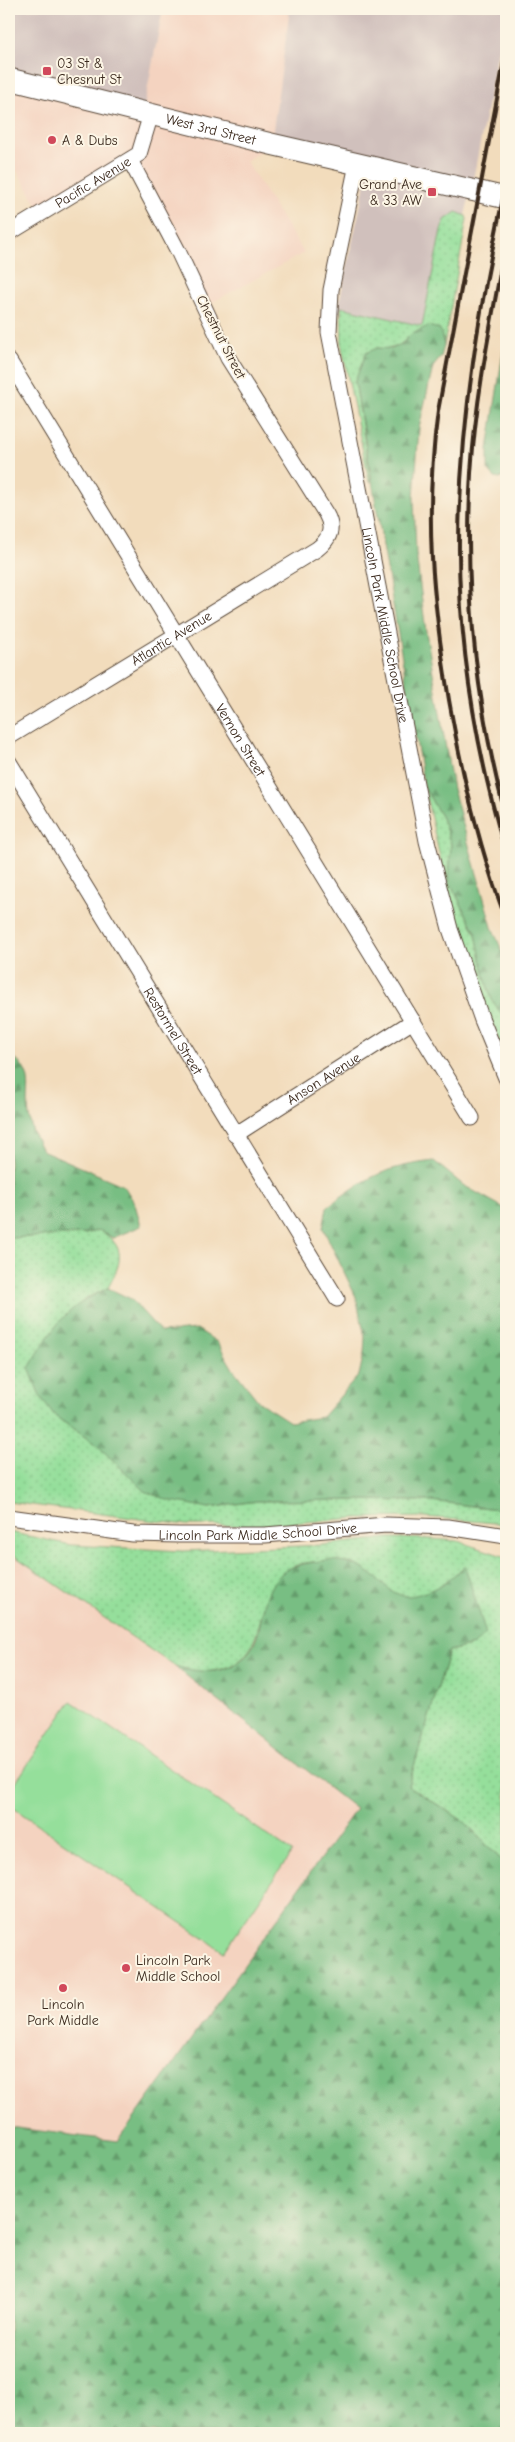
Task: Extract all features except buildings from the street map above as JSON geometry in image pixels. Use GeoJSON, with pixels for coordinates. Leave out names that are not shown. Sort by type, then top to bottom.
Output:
{"type":"FeatureCollection","features":[{"type":"Feature","properties":{"kind":"main road","name":"West 3rd Street"},"geometry":{"type":"LineString","coordinates":[[9,79],[357,164],[413,175],[506,198]]}},
{"type":"Feature","properties":{"kind":"street","name":"Pacific Avenue"},"geometry":{"type":"LineString","coordinates":[[9,233],[130,160],[142,150],[151,114]]}},
{"type":"Feature","properties":{"kind":"street","name":"Chestnut Street"},"geometry":{"type":"LineString","coordinates":[[130,160],[178,251],[231,362],[330,521],[329,536]]}},
{"type":"Feature","properties":{"kind":"street","name":"Lincoln Park Middle School Drive"},"geometry":{"type":"LineString","coordinates":[[357,164],[331,290],[329,332],[427,841],[450,929],[482,1020],[506,1078]]}},
{"type":"Feature","properties":{"kind":"street","name":"Vernon Street"},"geometry":{"type":"LineString","coordinates":[[9,361],[175,636],[472,1118]]}},
{"type":"Feature","properties":{"kind":"street","name":"Atlantic Avenue"},"geometry":{"type":"LineString","coordinates":[[9,737],[317,549],[329,536]]}},
{"type":"Feature","properties":{"kind":"street","name":"Restormel Street"},"geometry":{"type":"LineString","coordinates":[[9,762],[235,1135],[337,1299]]}},
{"type":"Feature","properties":{"kind":"street","name":"Anson Avenue"},"geometry":{"type":"LineString","coordinates":[[235,1135],[413,1021]]}},
{"type":"Feature","properties":{"kind":"street","name":"Lincoln Park Middle School Drive"},"geometry":{"type":"LineString","coordinates":[[9,1517],[114,1532],[180,1536],[266,1536],[386,1525],[448,1527],[506,1536]]}},
{"type":"Feature","properties":{"kind":"shaded area"},"geometry":{"type":"Polygon","coordinates":[[[9,9],[163,9],[143,112],[9,80],[9,9]]]}},
{"type":"Feature","properties":{"kind":"shaded area"},"geometry":{"type":"Polygon","coordinates":[[[163,9],[290,9],[271,144],[246,161],[304,253],[205,306],[130,160],[42,212],[9,158],[9,79],[143,112],[163,9]]]}},
{"type":"Feature","properties":{"kind":"shaded area"},"geometry":{"type":"Polygon","coordinates":[[[290,9],[506,9],[471,190],[437,334],[338,308],[369,166],[271,144],[290,9]]]}},
{"type":"Feature","properties":{"kind":"shaded area","name":"Lincoln Park Middle School"},"geometry":{"type":"Polygon","coordinates":[[[9,1552],[174,1666],[357,1809],[118,2141],[9,2127],[9,1552]]]}},
{"type":"Feature","properties":{"kind":"green space"},"geometry":{"type":"Polygon","coordinates":[[[456,212],[466,216],[467,219],[444,345],[443,338],[410,335],[396,347],[377,348],[355,381],[371,482],[369,481],[342,348],[341,307],[422,326],[441,230],[445,220],[456,212]]]}},
{"type":"Feature","properties":{"kind":"green space"},"geometry":{"type":"Polygon","coordinates":[[[428,326],[440,329],[444,345],[441,357],[433,367],[419,428],[414,498],[416,554],[426,632],[453,789],[492,927],[506,960],[506,1021],[492,1000],[485,978],[476,934],[449,880],[451,844],[442,818],[424,787],[355,381],[366,353],[377,348],[392,349],[403,343],[410,335],[428,326]]]}},
{"type":"Feature","properties":{"kind":"green space"},"geometry":{"type":"Polygon","coordinates":[[[506,333],[506,474],[500,479],[495,478],[488,470],[488,449],[506,333]]]}},
{"type":"Feature","properties":{"kind":"green space"},"geometry":{"type":"Polygon","coordinates":[[[424,787],[442,818],[451,844],[449,880],[476,934],[485,978],[499,1011],[506,1021],[506,1058],[475,981],[449,897],[424,787]]]}},
{"type":"Feature","properties":{"kind":"green space"},"geometry":{"type":"Polygon","coordinates":[[[9,1054],[19,1062],[27,1077],[30,1121],[33,1133],[42,1150],[124,1186],[135,1204],[141,1226],[113,1238],[99,1230],[86,1234],[9,1238],[9,1054]]]}},
{"type":"Feature","properties":{"kind":"green space"},"geometry":{"type":"Polygon","coordinates":[[[434,1161],[463,1185],[506,1209],[506,1510],[431,1501],[256,1501],[209,1508],[167,1500],[145,1491],[98,1446],[55,1416],[40,1396],[29,1368],[45,1341],[69,1312],[92,1296],[108,1288],[131,1299],[161,1332],[197,1329],[217,1342],[233,1369],[259,1402],[290,1422],[322,1417],[359,1375],[364,1353],[365,1337],[356,1297],[323,1228],[327,1207],[377,1175],[402,1166],[434,1161]]]}},
{"type":"Feature","properties":{"kind":"green space"},"geometry":{"type":"Polygon","coordinates":[[[100,1230],[115,1243],[118,1250],[119,1263],[108,1288],[85,1299],[55,1416],[98,1446],[209,1508],[256,1501],[431,1501],[506,1510],[506,1524],[425,1517],[357,1518],[255,1526],[186,1525],[9,1502],[9,1238],[86,1234],[100,1230]]]}},
{"type":"Feature","properties":{"kind":"green space"},"geometry":{"type":"Polygon","coordinates":[[[9,1532],[71,1545],[183,1551],[323,1545],[389,1538],[432,1539],[458,1541],[506,1557],[506,1865],[465,1822],[408,1786],[449,1651],[474,1645],[465,1567],[436,1588],[410,1597],[391,1592],[357,1566],[340,1562],[320,1561],[294,1566],[280,1576],[270,1589],[256,1636],[249,1650],[238,1662],[222,1669],[196,1672],[174,1666],[9,1552],[9,1532]]]}},
{"type":"Feature","properties":{"kind":"green space"},"geometry":{"type":"Polygon","coordinates":[[[328,1560],[358,1566],[394,1592],[409,1596],[437,1587],[465,1566],[486,1634],[474,1645],[449,1651],[408,1786],[465,1822],[506,1865],[506,2433],[9,2433],[9,2127],[118,2141],[356,1809],[174,1666],[197,1671],[208,1671],[229,1668],[238,1662],[247,1655],[254,1644],[267,1596],[277,1578],[291,1568],[328,1560]]]}},
{"type":"Feature","properties":{"kind":"green space"},"geometry":{"type":"Polygon","coordinates":[[[71,1701],[292,1852],[224,1952],[9,1805],[9,1792],[71,1701]]]}},
{"type":"Feature","properties":{"kind":"railway"},"geometry":{"type":"LineString","coordinates":[[506,51],[438,411],[431,485],[434,591],[449,700],[466,783],[480,838],[496,893],[506,919]]}},
{"type":"Feature","properties":{"kind":"railway"},"geometry":{"type":"LineString","coordinates":[[506,185],[480,317],[467,406],[460,496],[459,541],[462,620],[471,699],[486,777],[506,854]]}},
{"type":"Feature","properties":{"kind":"railway"},"geometry":{"type":"LineString","coordinates":[[506,241],[485,356],[477,414],[473,444],[469,516],[471,603],[480,689],[487,732],[506,817]]}},
{"type":"Feature","properties":{"kind":"place","name":"03 St & Chesnut St"},"geometry":{"type":"Point","coordinates":[47,71]}},
{"type":"Feature","properties":{"kind":"place","name":"A & Dubs"},"geometry":{"type":"Point","coordinates":[52,140]}},
{"type":"Feature","properties":{"kind":"place","name":"Grand Ave & 33 AW"},"geometry":{"type":"Point","coordinates":[432,192]}},
{"type":"Feature","properties":{"kind":"place","name":"Lincoln Park Middle School"},"geometry":{"type":"Point","coordinates":[126,1968]}},
{"type":"Feature","properties":{"kind":"place","name":"Lincoln Park Middle"},"geometry":{"type":"Point","coordinates":[63,1988]}}]}
